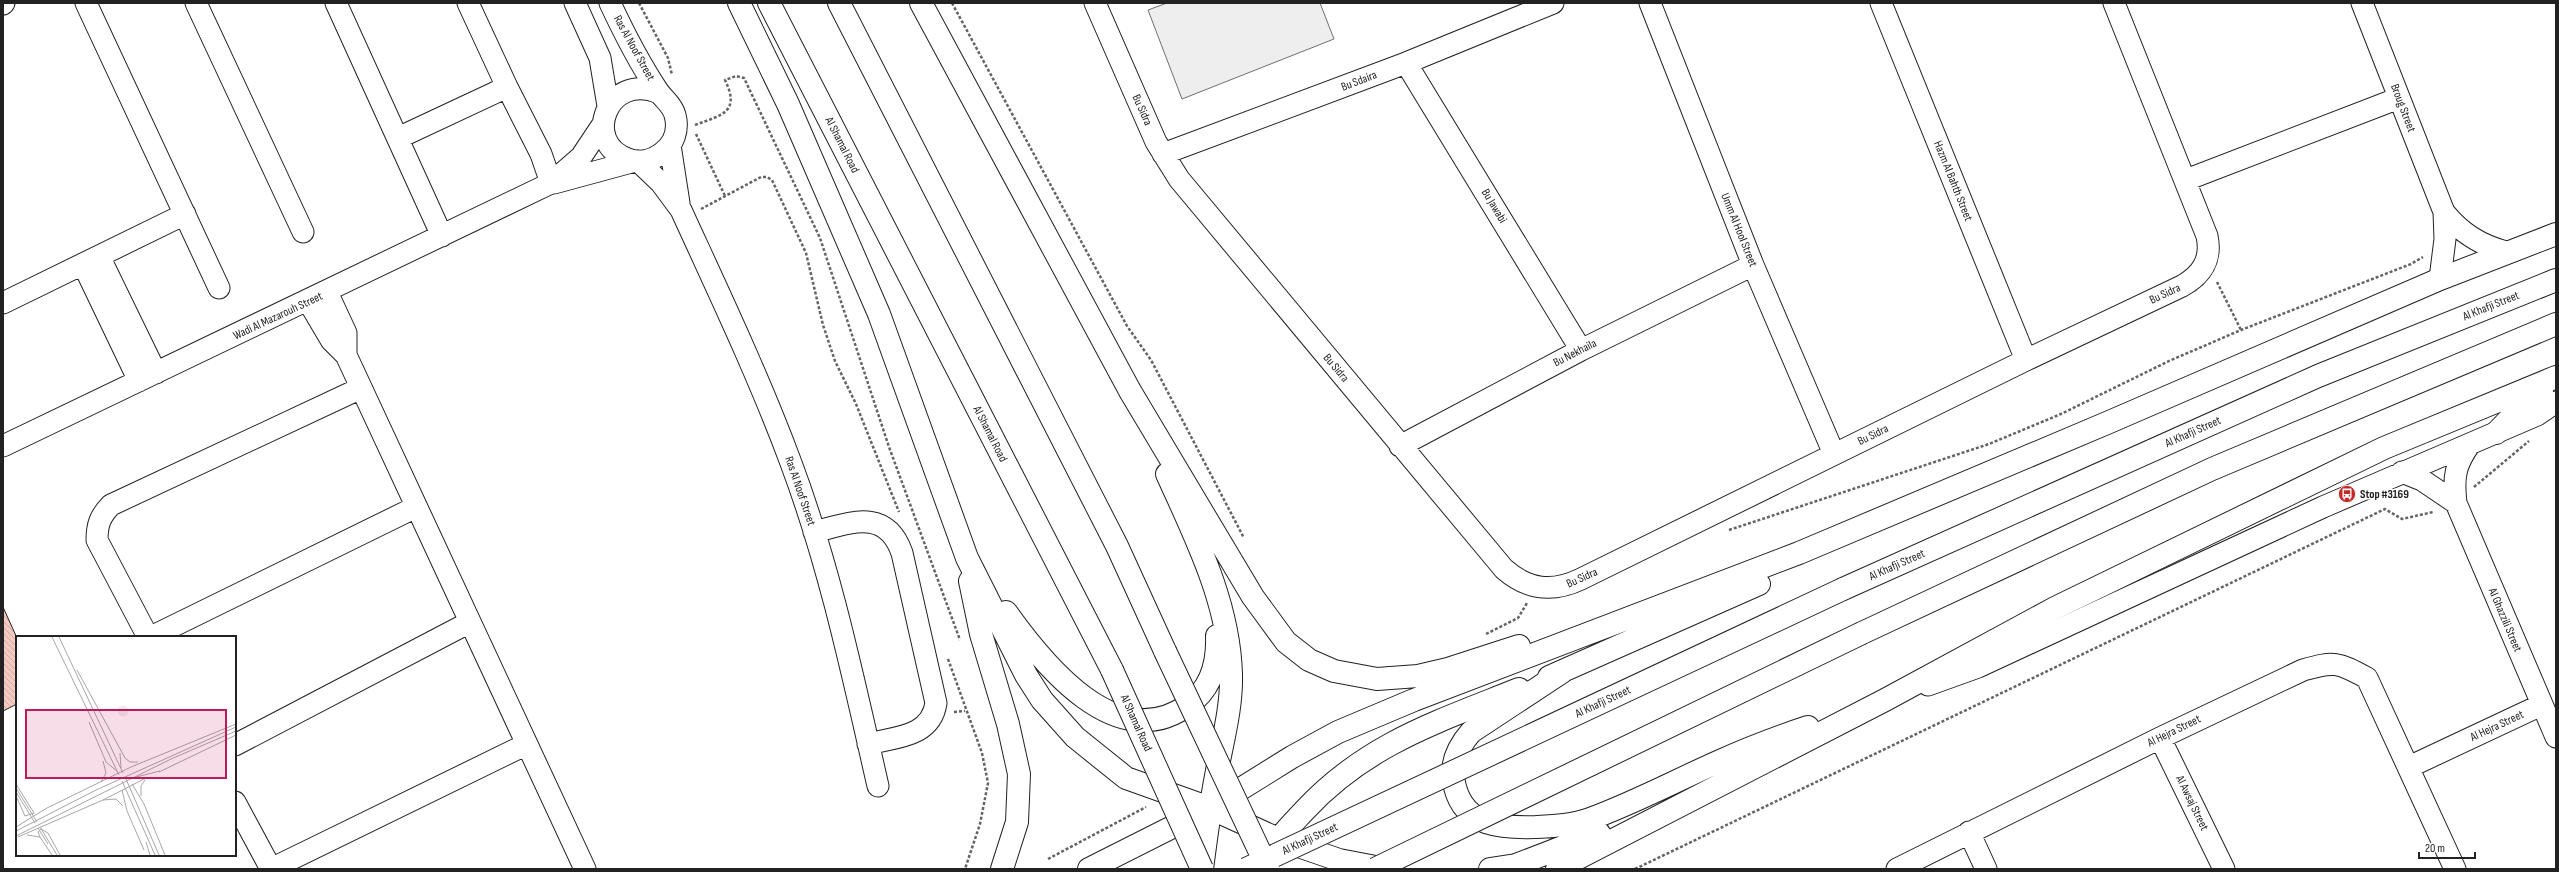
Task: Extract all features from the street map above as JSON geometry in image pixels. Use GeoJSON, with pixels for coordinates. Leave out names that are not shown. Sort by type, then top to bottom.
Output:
{"type":"FeatureCollection","features":[{"type":"Feature","properties":{"kind":"highway"},"geometry":{"type":"LineString","coordinates":[[739,3],[788,104],[879,314],[967,558],[1026,676],[1057,718],[1075,737],[1126,778],[1210,808],[1278,839],[1339,860],[1386,869]]}},
{"type":"Feature","properties":{"kind":"highway","name":"Al Shamal Road"},"geometry":{"type":"LineString","coordinates":[[769,3],[1112,670],[1202,869]]}},
{"type":"Feature","properties":{"kind":"highway"},"geometry":{"type":"LineString","coordinates":[[839,3],[1117,546],[1268,869]]}},
{"type":"Feature","properties":{"kind":"highway"},"geometry":{"type":"LineString","coordinates":[[922,3],[1130,391],[1265,616],[1279,634],[1297,652],[1334,671],[1378,679],[1418,676],[1448,669],[1800,553]]}},
{"type":"Feature","properties":{"kind":"highway"},"geometry":{"type":"LineString","coordinates":[[1089,869],[1210,808],[1292,757],[1345,729],[1414,700],[1800,553],[2107,423],[2440,279],[2506,252],[2556,234]]}},
{"type":"Feature","properties":{"kind":"highway","name":"Al Khafji Street"},"geometry":{"type":"LineString","coordinates":[[1246,869],[1844,590],[2318,376],[2556,280]]}},
{"type":"Feature","properties":{"kind":"highway"},"geometry":{"type":"LineString","coordinates":[[1375,869],[1862,633],[2212,469],[2556,324]]}},
{"type":"Feature","properties":{"kind":"highway"},"geometry":{"type":"LineString","coordinates":[[2496,433],[2525,403],[2556,378]]}},
{"type":"Feature","properties":{"kind":"highway"},"geometry":{"type":"LineString","coordinates":[[1557,869],[1885,700],[2056,608],[2384,448],[2556,378]]}},
{"type":"Feature","properties":{"kind":"highway"},"geometry":{"type":"LineString","coordinates":[[1130,391],[1205,557],[1217,591],[1229,646],[1231,675],[1229,707],[1210,808],[1202,869]]}},
{"type":"Feature","properties":{"kind":"highway"},"geometry":{"type":"LineString","coordinates":[[1264,869],[1278,839],[1321,792],[1358,762],[1401,737],[1562,672],[1762,583],[1781,571],[1800,553]]}},
{"type":"Feature","properties":{"kind":"highway"},"geometry":{"type":"LineString","coordinates":[[967,558],[1024,637],[1051,670],[1101,707],[1114,714],[1134,720],[1156,720],[1169,716],[1194,701],[1203,690],[1210,678],[1218,651],[1217,591]]}},
{"type":"Feature","properties":{"kind":"highway"},"geometry":{"type":"LineString","coordinates":[[967,558],[981,634],[1009,731],[1019,774],[1018,822],[1002,869]]}},
{"type":"Feature","properties":{"kind":"highway"},"geometry":{"type":"LineString","coordinates":[[1562,672],[1471,732],[1459,748],[1453,767],[1456,793],[1462,804],[1482,822],[1508,827],[1549,826],[1589,819],[1742,751],[1885,700]]}},
{"type":"Feature","properties":{"kind":"highway"},"geometry":{"type":"LineString","coordinates":[[1490,869],[1516,865],[1714,788]]}},
{"type":"Feature","properties":{"kind":"highway"},"geometry":{"type":"LineString","coordinates":[[1568,869],[1585,854]]}},
{"type":"Feature","properties":{"kind":"street"},"geometry":{"type":"LineString","coordinates":[[86,3],[219,288]]}},
{"type":"Feature","properties":{"kind":"street"},"geometry":{"type":"LineString","coordinates":[[196,3],[303,232]]}},
{"type":"Feature","properties":{"kind":"street"},"geometry":{"type":"LineString","coordinates":[[337,3],[442,236]]}},
{"type":"Feature","properties":{"kind":"street"},"geometry":{"type":"LineString","coordinates":[[468,3],[506,87],[541,154],[551,183]]}},
{"type":"Feature","properties":{"kind":"street"},"geometry":{"type":"LineString","coordinates":[[575,3],[600,58],[606,115],[604,133],[612,149],[627,159],[637,161],[653,159],[670,145],[677,127],[675,114],[664,98],[640,88],[631,89],[622,93],[606,115]]}},
{"type":"Feature","properties":{"kind":"street","name":"Ras Al Noof Street"},"geometry":{"type":"LineString","coordinates":[[610,3],[664,98]]}},
{"type":"Feature","properties":{"kind":"street","name":"Bu Sidra"},"geometry":{"type":"LineString","coordinates":[[1095,3],[1163,154],[1188,190],[1504,570],[1525,584],[1538,588],[1567,586],[2026,360],[2182,286],[2201,272],[2207,261]]}},
{"type":"Feature","properties":{"kind":"street","name":"Bu Sdaira"},"geometry":{"type":"LineString","coordinates":[[1163,154],[1406,63],[1553,3]]}},
{"type":"Feature","properties":{"kind":"street","name":"Umm Al Hool Street"},"geometry":{"type":"LineString","coordinates":[[1650,3],[1753,265],[1834,454]]}},
{"type":"Feature","properties":{"kind":"street","name":"Hazm Al Bahth Street"},"geometry":{"type":"LineString","coordinates":[[1881,3],[2026,360]]}},
{"type":"Feature","properties":{"kind":"street"},"geometry":{"type":"LineString","coordinates":[[2114,3],[2186,180],[2207,236],[2209,244],[2207,261]]}},
{"type":"Feature","properties":{"kind":"street","name":"Broug Street"},"geometry":{"type":"LineString","coordinates":[[2362,3],[2444,212],[2445,239],[2440,279]]}},
{"type":"Feature","properties":{"kind":"street","name":"Bu Jawabi"},"geometry":{"type":"LineString","coordinates":[[1406,63],[1581,350]]}},
{"type":"Feature","properties":{"kind":"street"},"geometry":{"type":"LineString","coordinates":[[398,138],[506,87]]}},
{"type":"Feature","properties":{"kind":"street"},"geometry":{"type":"LineString","coordinates":[[2186,180],[2399,98]]}},
{"type":"Feature","properties":{"kind":"street","name":"Wadi Al Mazarouh Street"},"geometry":{"type":"LineString","coordinates":[[551,183],[581,157],[606,115]]}},
{"type":"Feature","properties":{"kind":"street","name":"Ras Al Noof Street"},"geometry":{"type":"LineString","coordinates":[[670,145],[674,177],[683,214],[764,395],[791,463],[814,532],[852,673],[878,786]]}},
{"type":"Feature","properties":{"kind":"street","name":"Wadi Al Mazarouh Street"},"geometry":{"type":"LineString","coordinates":[[3,446],[327,292],[551,183],[637,161]]}},
{"type":"Feature","properties":{"kind":"street","name":"Ras Al Noof Street"},"geometry":{"type":"LineString","coordinates":[[637,161],[661,183],[683,214]]}},
{"type":"Feature","properties":{"kind":"street","name":"Broug Street"},"geometry":{"type":"LineString","coordinates":[[2444,212],[2464,233],[2477,241],[2506,252]]}},
{"type":"Feature","properties":{"kind":"street"},"geometry":{"type":"LineString","coordinates":[[3,303],[185,214]]}},
{"type":"Feature","properties":{"kind":"street"},"geometry":{"type":"LineString","coordinates":[[91,260],[147,377]]}},
{"type":"Feature","properties":{"kind":"street","name":"Bu Nekhaila"},"geometry":{"type":"LineString","coordinates":[[1400,446],[1581,350],[1753,265]]}},
{"type":"Feature","properties":{"kind":"street"},"geometry":{"type":"LineString","coordinates":[[327,292],[346,333],[346,355]]}},
{"type":"Feature","properties":{"kind":"street"},"geometry":{"type":"LineString","coordinates":[[308,301],[332,340],[346,355],[584,869]]}},
{"type":"Feature","properties":{"kind":"street"},"geometry":{"type":"LineString","coordinates":[[147,636],[96,540],[96,527],[102,515],[111,505],[361,388]]}},
{"type":"Feature","properties":{"kind":"street"},"geometry":{"type":"LineString","coordinates":[[1885,700],[1978,667],[2323,507],[2537,415],[2556,402]]}},
{"type":"Feature","properties":{"kind":"street","name":"Al Ghazzili Street"},"geometry":{"type":"LineString","coordinates":[[2470,444],[2459,459],[2454,481],[2456,503],[2541,705],[2556,737]]}},
{"type":"Feature","properties":{"kind":"street"},"geometry":{"type":"LineString","coordinates":[[2402,472],[2422,480],[2456,503]]}},
{"type":"Feature","properties":{"kind":"street"},"geometry":{"type":"LineString","coordinates":[[153,636],[416,507]]}},
{"type":"Feature","properties":{"kind":"street"},"geometry":{"type":"LineString","coordinates":[[814,532],[853,522],[872,522],[891,532],[898,542],[902,553],[936,703],[934,713],[923,729],[915,733],[868,744]]}},
{"type":"Feature","properties":{"kind":"street"},"geometry":{"type":"LineString","coordinates":[[236,744],[470,622]]}},
{"type":"Feature","properties":{"kind":"street","name":"Al Hejra Street"},"geometry":{"type":"LineString","coordinates":[[1897,869],[2160,738],[2303,670],[2328,663],[2347,667],[2367,678],[2455,869]]}},
{"type":"Feature","properties":{"kind":"street","name":"Al Hejra Street"},"geometry":{"type":"LineString","coordinates":[[2409,767],[2541,705]]}},
{"type":"Feature","properties":{"kind":"street","name":"Al Awsaj Street"},"geometry":{"type":"LineString","coordinates":[[2160,738],[2224,869]]}},
{"type":"Feature","properties":{"kind":"street"},"geometry":{"type":"LineString","coordinates":[[236,804],[271,869],[527,744]]}},
{"type":"Feature","properties":{"kind":"street"},"geometry":{"type":"LineString","coordinates":[[1969,832],[1986,869]]}},
{"type":"Feature","properties":{"kind":"path"},"geometry":{"type":"LineString","coordinates":[[639,3],[672,69],[673,80],[664,98]]}},
{"type":"Feature","properties":{"kind":"path"},"geometry":{"type":"LineString","coordinates":[[952,3],[1127,326],[1151,360],[1246,543]]}},
{"type":"Feature","properties":{"kind":"path"},"geometry":{"type":"LineString","coordinates":[[725,196],[692,126],[724,114],[729,108],[732,97],[725,80],[740,76],[744,78],[820,238],[889,447],[961,643]]}},
{"type":"Feature","properties":{"kind":"path"},"geometry":{"type":"LineString","coordinates":[[683,214],[725,196],[761,177],[767,177],[772,180],[806,253],[823,325],[835,361],[856,404],[900,516]]}},
{"type":"Feature","properties":{"kind":"path"},"geometry":{"type":"LineString","coordinates":[[1724,532],[1989,444],[2061,414],[2169,361],[2241,330],[2411,264],[2424,255]]}},
{"type":"Feature","properties":{"kind":"path"},"geometry":{"type":"LineString","coordinates":[[2207,261],[2241,330]]}},
{"type":"Feature","properties":{"kind":"path"},"geometry":{"type":"LineString","coordinates":[[1635,869],[2385,509],[2402,519],[2425,514],[2456,503],[2534,437]]}},
{"type":"Feature","properties":{"kind":"path"},"geometry":{"type":"LineString","coordinates":[[1481,636],[1518,618],[1538,588]]}},
{"type":"Feature","properties":{"kind":"path"},"geometry":{"type":"LineString","coordinates":[[945,651],[982,753],[988,783],[980,824],[965,869]]}},
{"type":"Feature","properties":{"kind":"path"},"geometry":{"type":"LineString","coordinates":[[1048,859],[1120,823],[1169,794]]}},
{"type":"Feature","properties":{"kind":"shaded area"},"geometry":{"type":"Polygon","coordinates":[[[1167,3],[1320,3],[1334,39],[1182,99],[1148,10],[1167,3]]]}},
{"type":"Feature","properties":{"kind":"building"},"geometry":{"type":"Polygon","coordinates":[[[3,607],[16,636],[16,704],[3,711],[3,607]]]}},
{"type":"Feature","properties":{"kind":"place","name":"Stop #3169"},"geometry":{"type":"Point","coordinates":[2347,494]}}]}
